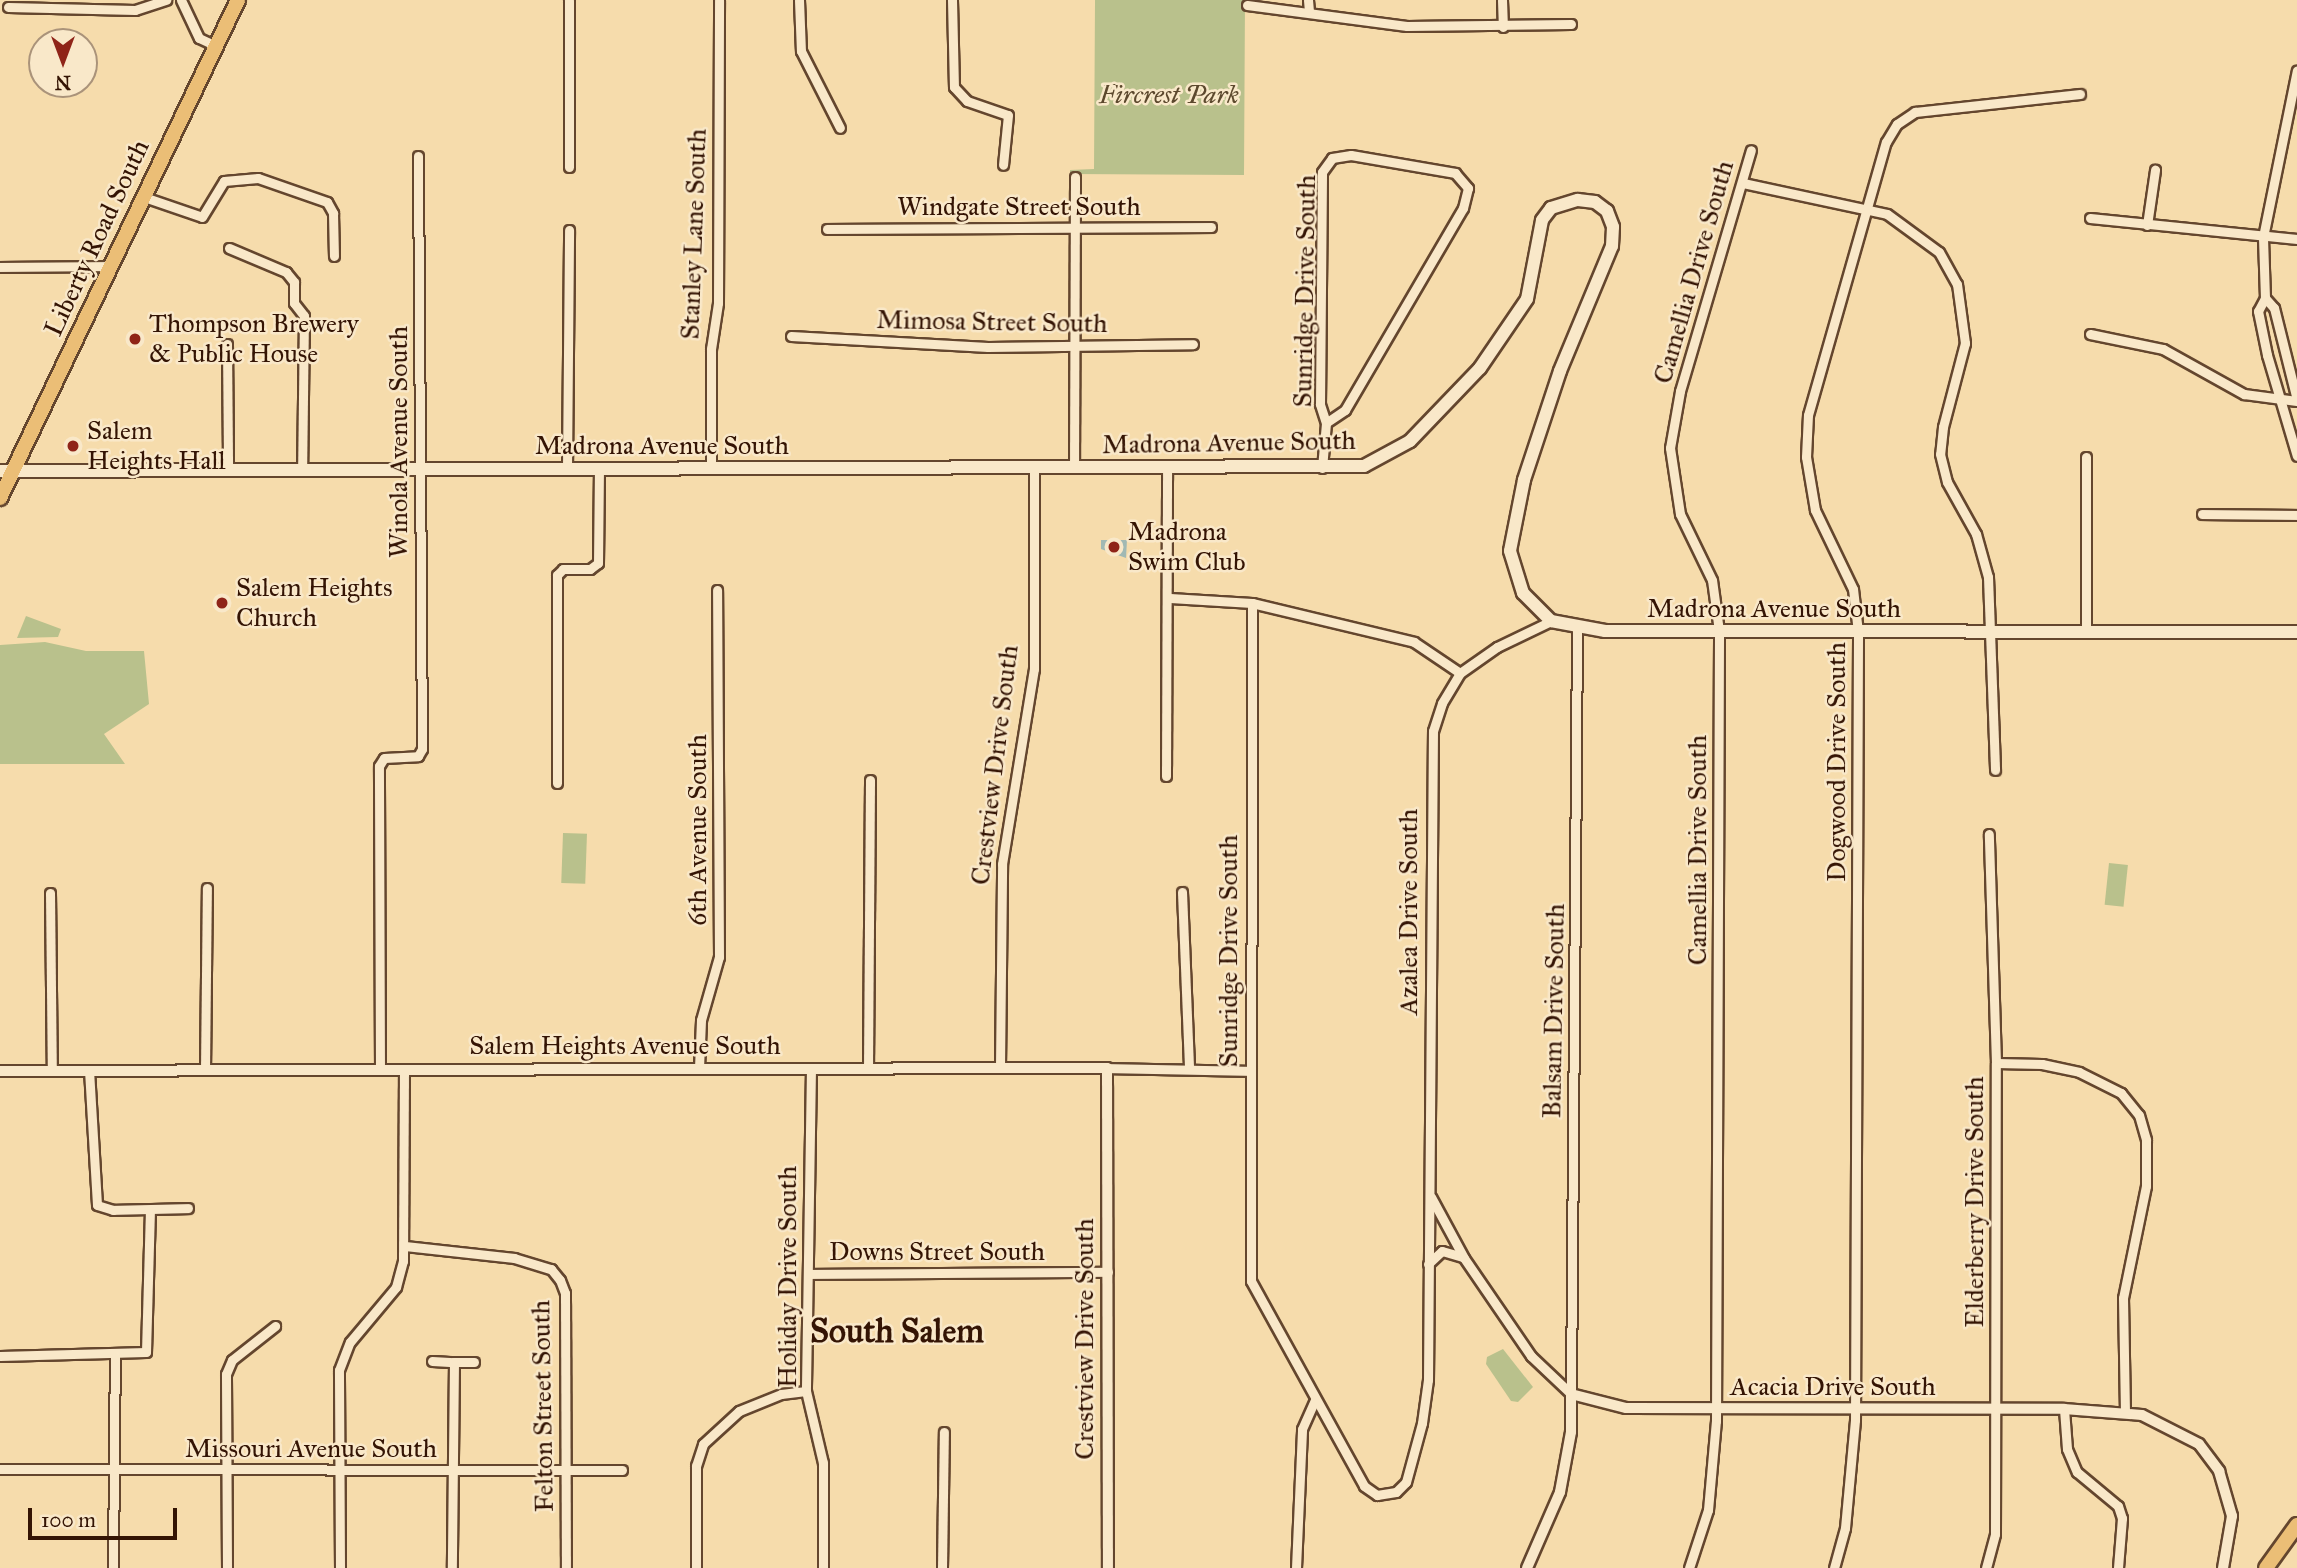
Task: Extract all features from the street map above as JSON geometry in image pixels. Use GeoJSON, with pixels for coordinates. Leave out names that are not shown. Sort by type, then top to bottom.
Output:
{"type":"FeatureCollection","features":[{"type":"Feature","properties":{"kind":"main road","name":"Liberty Road South"},"geometry":{"type":"LineString","coordinates":[[0,498],[7,471],[111,265],[238,0]]}},
{"type":"Feature","properties":{"kind":"main road","name":"Madrona Avenue South"},"geometry":{"type":"LineString","coordinates":[[7,471],[1322,468],[1377,462],[1409,441],[1479,368],[1517,318],[1531,288],[1536,236],[1545,215],[1568,201],[1602,206],[1613,227],[1612,246],[1559,371],[1511,536],[1517,582],[1551,621],[1577,629],[2297,632]]}},
{"type":"Feature","properties":{"kind":"main road"},"geometry":{"type":"LineString","coordinates":[[2266,1568],[2297,1525]]}},
{"type":"Feature","properties":{"kind":"street"},"geometry":{"type":"LineString","coordinates":[[8,7],[135,10],[166,0]]}},
{"type":"Feature","properties":{"kind":"street"},"geometry":{"type":"LineString","coordinates":[[181,0],[199,38],[216,46]]}},
{"type":"Feature","properties":{"kind":"street"},"geometry":{"type":"LineString","coordinates":[[569,0],[569,167]]}},
{"type":"Feature","properties":{"kind":"street","name":"Stanley Lane South"},"geometry":{"type":"LineString","coordinates":[[711,469],[711,349],[718,303],[719,0]]}},
{"type":"Feature","properties":{"kind":"street"},"geometry":{"type":"LineString","coordinates":[[799,0],[800,45],[841,128]]}},
{"type":"Feature","properties":{"kind":"street"},"geometry":{"type":"LineString","coordinates":[[951,0],[954,87],[967,102],[1008,115],[1003,165]]}},
{"type":"Feature","properties":{"kind":"street"},"geometry":{"type":"LineString","coordinates":[[1308,0],[1308,11]]}},
{"type":"Feature","properties":{"kind":"street"},"geometry":{"type":"LineString","coordinates":[[1502,0],[1503,27]]}},
{"type":"Feature","properties":{"kind":"street"},"geometry":{"type":"LineString","coordinates":[[1247,5],[1407,26],[1503,27],[1571,24]]}},
{"type":"Feature","properties":{"kind":"street"},"geometry":{"type":"LineString","coordinates":[[2297,70],[2269,196],[2263,237],[2265,298],[2258,310],[2297,456]]}},
{"type":"Feature","properties":{"kind":"street","name":"Dogwood Drive South"},"geometry":{"type":"LineString","coordinates":[[1834,1568],[1845,1528],[1855,1410],[1858,632],[1853,589],[1815,510],[1806,442],[1814,387],[1886,142],[1905,116],[2080,93]]}},
{"type":"Feature","properties":{"kind":"street","name":"Camellia Drive South"},"geometry":{"type":"LineString","coordinates":[[1689,1568],[1708,1510],[1717,1410],[1719,631],[1716,593],[1680,514],[1671,448],[1679,391],[1751,149]]}},
{"type":"Feature","properties":{"kind":"street","name":"Sunridge Drive South"},"geometry":{"type":"LineString","coordinates":[[1322,468],[1326,423],[1320,404],[1322,172],[1332,158],[1351,155],[1455,173],[1468,188],[1463,208],[1345,410],[1326,423]]}},
{"type":"Feature","properties":{"kind":"street","name":"Winola Avenue South"},"geometry":{"type":"LineString","coordinates":[[380,1070],[379,766],[384,758],[418,756],[422,750],[418,156]]}},
{"type":"Feature","properties":{"kind":"street"},"geometry":{"type":"LineString","coordinates":[[2147,225],[2155,170]]}},
{"type":"Feature","properties":{"kind":"street"},"geometry":{"type":"LineString","coordinates":[[1074,468],[1075,177]]}},
{"type":"Feature","properties":{"kind":"street"},"geometry":{"type":"LineString","coordinates":[[144,197],[202,217],[225,181],[258,178],[327,202],[333,213],[334,256]]}},
{"type":"Feature","properties":{"kind":"street"},"geometry":{"type":"LineString","coordinates":[[1743,183],[1867,208],[1923,236],[1939,252],[1957,284],[1965,343],[1942,427],[1940,454],[1947,482],[1984,559],[1992,631],[1995,770]]}},
{"type":"Feature","properties":{"kind":"street"},"geometry":{"type":"LineString","coordinates":[[2091,218],[2297,239]]}},
{"type":"Feature","properties":{"kind":"street","name":"Windgate Street South"},"geometry":{"type":"LineString","coordinates":[[827,229],[1211,227]]}},
{"type":"Feature","properties":{"kind":"street"},"geometry":{"type":"LineString","coordinates":[[567,470],[569,230]]}},
{"type":"Feature","properties":{"kind":"street"},"geometry":{"type":"LineString","coordinates":[[229,248],[286,272],[294,282],[294,303],[304,316],[302,470]]}},
{"type":"Feature","properties":{"kind":"street"},"geometry":{"type":"LineString","coordinates":[[0,267],[111,265]]}},
{"type":"Feature","properties":{"kind":"street"},"geometry":{"type":"LineString","coordinates":[[2090,334],[2147,343],[2244,394],[2297,400],[2274,308],[2265,298]]}},
{"type":"Feature","properties":{"kind":"street","name":"Mimosa Street South"},"geometry":{"type":"LineString","coordinates":[[791,337],[1075,346],[1193,344]]}},
{"type":"Feature","properties":{"kind":"street"},"geometry":{"type":"LineString","coordinates":[[227,344],[228,470]]}},
{"type":"Feature","properties":{"kind":"street"},"geometry":{"type":"LineString","coordinates":[[2086,457],[2086,631]]}},
{"type":"Feature","properties":{"kind":"street","name":"Crestview Drive South"},"geometry":{"type":"LineString","coordinates":[[1000,1067],[1002,863],[1034,669],[1034,468]]}},
{"type":"Feature","properties":{"kind":"street"},"geometry":{"type":"LineString","coordinates":[[1166,776],[1170,598],[1167,468]]}},
{"type":"Feature","properties":{"kind":"street"},"geometry":{"type":"LineString","coordinates":[[557,783],[557,575],[563,569],[590,569],[598,563],[598,470]]}},
{"type":"Feature","properties":{"kind":"street"},"geometry":{"type":"LineString","coordinates":[[2202,514],[2297,515]]}},
{"type":"Feature","properties":{"kind":"street","name":"6th Avenue South"},"geometry":{"type":"LineString","coordinates":[[699,1068],[701,1020],[719,957],[717,590]]}},
{"type":"Feature","properties":{"kind":"street"},"geometry":{"type":"LineString","coordinates":[[1170,598],[1252,603],[1414,642],[1460,673]]}},
{"type":"Feature","properties":{"kind":"street","name":"Sunridge Drive South"},"geometry":{"type":"LineString","coordinates":[[1252,603],[1250,1272],[1258,1297],[1315,1401],[1364,1486],[1377,1496]]}},
{"type":"Feature","properties":{"kind":"street","name":"Azalea Drive South"},"geometry":{"type":"LineString","coordinates":[[1377,1496],[1396,1492],[1406,1482],[1422,1423],[1428,1380],[1428,1264],[1432,1197],[1430,753],[1436,716],[1460,673],[1490,651],[1551,621]]}},
{"type":"Feature","properties":{"kind":"street","name":"Balsam Drive South"},"geometry":{"type":"LineString","coordinates":[[1571,1394],[1577,629]]}},
{"type":"Feature","properties":{"kind":"street"},"geometry":{"type":"LineString","coordinates":[[868,1068],[870,780]]}},
{"type":"Feature","properties":{"kind":"street","name":"Elderberry Drive South"},"geometry":{"type":"LineString","coordinates":[[1986,1568],[1996,1534],[1996,1063],[1989,834]]}},
{"type":"Feature","properties":{"kind":"street"},"geometry":{"type":"LineString","coordinates":[[205,1070],[207,888]]}},
{"type":"Feature","properties":{"kind":"street"},"geometry":{"type":"LineString","coordinates":[[1182,892],[1189,1069]]}},
{"type":"Feature","properties":{"kind":"street"},"geometry":{"type":"LineString","coordinates":[[50,893],[52,1070]]}},
{"type":"Feature","properties":{"kind":"street"},"geometry":{"type":"LineString","coordinates":[[1996,1063],[2042,1064],[2079,1072],[2121,1093],[2139,1115],[2146,1140],[2146,1186],[2123,1298],[2125,1411]]}},
{"type":"Feature","properties":{"kind":"street","name":"Salem Heights Avenue South"},"geometry":{"type":"LineString","coordinates":[[0,1070],[1000,1067],[1251,1071]]}},
{"type":"Feature","properties":{"kind":"street","name":"Holiday Drive South"},"geometry":{"type":"LineString","coordinates":[[811,1068],[806,1391],[823,1463],[823,1568]]}},
{"type":"Feature","properties":{"kind":"street","name":"Crestview Drive South"},"geometry":{"type":"LineString","coordinates":[[1107,1068],[1108,1568]]}},
{"type":"Feature","properties":{"kind":"street"},"geometry":{"type":"LineString","coordinates":[[89,1070],[97,1205],[113,1210],[188,1208]]}},
{"type":"Feature","properties":{"kind":"street"},"geometry":{"type":"LineString","coordinates":[[340,1568],[341,1359],[396,1287],[405,1246],[404,1070]]}},
{"type":"Feature","properties":{"kind":"street","name":"Acacia Drive South"},"geometry":{"type":"LineString","coordinates":[[1432,1197],[1464,1258],[1531,1356],[1571,1394],[1626,1408],[2125,1411],[2179,1431],[2199,1444],[2219,1471],[2232,1516],[2223,1568]]}},
{"type":"Feature","properties":{"kind":"street"},"geometry":{"type":"LineString","coordinates":[[0,1356],[115,1356],[146,1352],[150,1210]]}},
{"type":"Feature","properties":{"kind":"street","name":"Felton Street South"},"geometry":{"type":"LineString","coordinates":[[405,1246],[514,1258],[551,1269],[560,1280],[565,1293],[565,1568]]}},
{"type":"Feature","properties":{"kind":"street"},"geometry":{"type":"LineString","coordinates":[[1428,1264],[1442,1251],[1464,1258]]}},
{"type":"Feature","properties":{"kind":"street","name":"Downs Street South"},"geometry":{"type":"LineString","coordinates":[[808,1274],[1108,1272]]}},
{"type":"Feature","properties":{"kind":"street"},"geometry":{"type":"LineString","coordinates":[[227,1568],[228,1366],[275,1326]]}},
{"type":"Feature","properties":{"kind":"street"},"geometry":{"type":"LineString","coordinates":[[113,1568],[115,1356]]}},
{"type":"Feature","properties":{"kind":"street"},"geometry":{"type":"LineString","coordinates":[[432,1362],[474,1362]]}},
{"type":"Feature","properties":{"kind":"street"},"geometry":{"type":"LineString","coordinates":[[452,1568],[454,1362]]}},
{"type":"Feature","properties":{"kind":"street"},"geometry":{"type":"LineString","coordinates":[[696,1568],[696,1466],[703,1444],[739,1411],[780,1394],[806,1391]]}},
{"type":"Feature","properties":{"kind":"street"},"geometry":{"type":"LineString","coordinates":[[1527,1568],[1560,1492],[1571,1432],[1571,1394]]}},
{"type":"Feature","properties":{"kind":"street"},"geometry":{"type":"LineString","coordinates":[[1296,1568],[1303,1423],[1315,1401]]}},
{"type":"Feature","properties":{"kind":"street"},"geometry":{"type":"LineString","coordinates":[[2064,1409],[2067,1448],[2077,1472],[2118,1506],[2122,1518],[2118,1568]]}},
{"type":"Feature","properties":{"kind":"street"},"geometry":{"type":"LineString","coordinates":[[942,1568],[944,1432]]}},
{"type":"Feature","properties":{"kind":"street","name":"Missouri Avenue South"},"geometry":{"type":"LineString","coordinates":[[0,1469],[622,1470]]}},
{"type":"Feature","properties":{"kind":"green space","name":"Fircrest Park"},"geometry":{"type":"Polygon","coordinates":[[[1095,0],[1245,0],[1244,175],[1070,174],[1070,170],[1094,169],[1095,0]]]}},
{"type":"Feature","properties":{"kind":"green space"},"geometry":{"type":"Polygon","coordinates":[[[26,616],[61,629],[58,637],[17,638],[26,616]]]}},
{"type":"Feature","properties":{"kind":"green space"},"geometry":{"type":"Polygon","coordinates":[[[45,642],[86,651],[144,651],[149,704],[104,734],[125,764],[0,764],[0,645],[45,642]]]}},
{"type":"Feature","properties":{"kind":"green space"},"geometry":{"type":"Polygon","coordinates":[[[563,833],[587,834],[585,884],[561,883],[563,833]]]}},
{"type":"Feature","properties":{"kind":"green space"},"geometry":{"type":"Polygon","coordinates":[[[2109,863],[2128,865],[2124,907],[2105,905],[2109,863]]]}},
{"type":"Feature","properties":{"kind":"green space"},"geometry":{"type":"Polygon","coordinates":[[[1503,1349],[1533,1387],[1518,1402],[1511,1401],[1486,1364],[1487,1357],[1503,1349]]]}},
{"type":"Feature","properties":{"kind":"water","name":"Madrona Swim Club"},"geometry":{"type":"Polygon","coordinates":[[[1101,540],[1127,540],[1126,558],[1101,549],[1101,540]]]}},
{"type":"Feature","properties":{"kind":"place","name":"Thompson Brewery & Public House"},"geometry":{"type":"Point","coordinates":[135,339]}},
{"type":"Feature","properties":{"kind":"place","name":"Salem Heights Hall"},"geometry":{"type":"Point","coordinates":[73,446]}},
{"type":"Feature","properties":{"kind":"place","name":"Madrona Swim Club"},"geometry":{"type":"Point","coordinates":[1114,547]}},
{"type":"Feature","properties":{"kind":"place","name":"Salem Heights Church"},"geometry":{"type":"Point","coordinates":[222,603]}},
{"type":"Feature","properties":{"kind":"district","name":"South Salem"},"geometry":{"type":"Point","coordinates":[897,1332]}}]}
